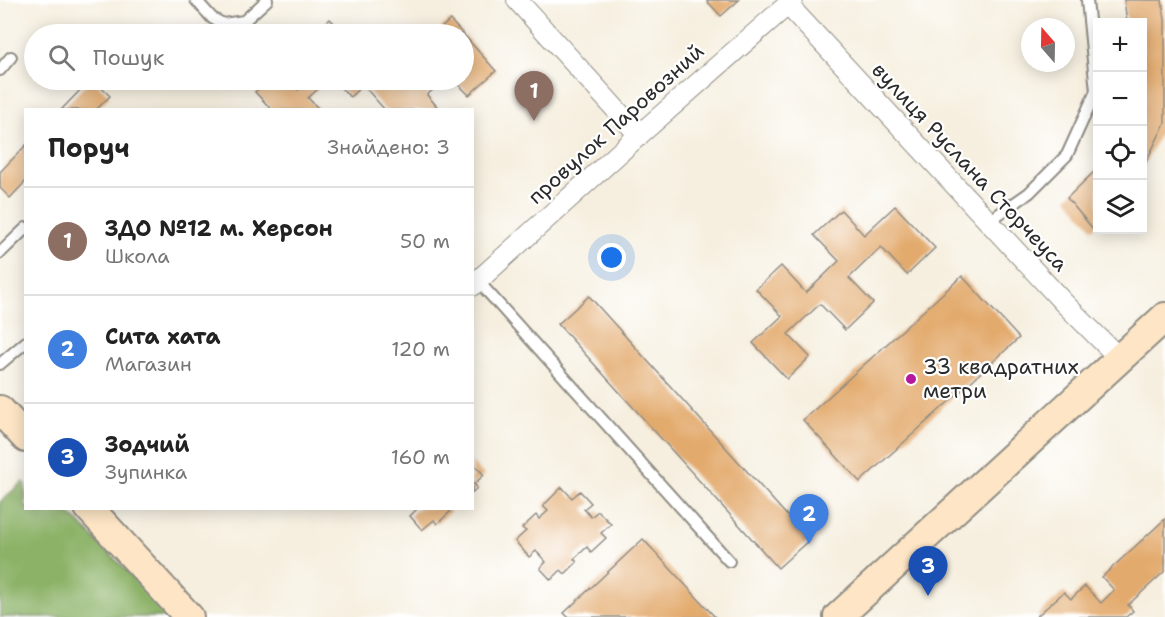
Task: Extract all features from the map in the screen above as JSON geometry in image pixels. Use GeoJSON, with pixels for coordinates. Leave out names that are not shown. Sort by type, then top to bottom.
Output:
{"type":"FeatureCollection","features":[{"type":"Feature","properties":{"kind":"street"},"geometry":{"type":"LineString","coordinates":[[517,0],[639,135]]}},
{"type":"Feature","properties":{"kind":"street","name":"провулок Паровозний"},"geometry":{"type":"LineString","coordinates":[[475,283],[790,3]]}},
{"type":"Feature","properties":{"kind":"street","name":"вулиця Руслана Сторчеуса"},"geometry":{"type":"LineString","coordinates":[[790,3],[1063,302],[1120,358]]}},
{"type":"Feature","properties":{"kind":"street"},"geometry":{"type":"LineString","coordinates":[[838,617],[1165,317]]}},
{"type":"Feature","properties":{"kind":"street"},"geometry":{"type":"LineString","coordinates":[[0,410],[24,436]]}},
{"type":"Feature","properties":{"kind":"street"},"geometry":{"type":"LineString","coordinates":[[91,510],[189,617]]}},
{"type":"Feature","properties":{"kind":"lane"},"geometry":{"type":"LineString","coordinates":[[196,0],[212,18],[223,24],[244,21],[267,0]]}},
{"type":"Feature","properties":{"kind":"lane"},"geometry":{"type":"LineString","coordinates":[[988,221],[1029,193],[1067,155],[1096,91],[1087,0]]}},
{"type":"Feature","properties":{"kind":"lane"},"geometry":{"type":"LineString","coordinates":[[0,70],[10,57]]}},
{"type":"Feature","properties":{"kind":"lane"},"geometry":{"type":"LineString","coordinates":[[0,253],[24,230]]}},
{"type":"Feature","properties":{"kind":"lane"},"geometry":{"type":"LineString","coordinates":[[475,283],[729,561]]}},
{"type":"Feature","properties":{"kind":"lane"},"geometry":{"type":"LineString","coordinates":[[0,364],[24,344]]}},
{"type":"Feature","properties":{"kind":"green space"},"geometry":{"type":"Polygon","coordinates":[[[23,482],[24,510],[66,510],[173,617],[0,617],[0,502],[23,482]]]}},
{"type":"Feature","properties":{"kind":"building"},"geometry":{"type":"Polygon","coordinates":[[[706,0],[739,0],[721,16],[706,0]]]}},
{"type":"Feature","properties":{"kind":"building"},"geometry":{"type":"Polygon","coordinates":[[[1124,0],[1162,0],[1165,20],[1165,123],[1147,160],[1147,18],[1126,18],[1124,0]]]}},
{"type":"Feature","properties":{"kind":"building"},"geometry":{"type":"Polygon","coordinates":[[[330,19],[335,24],[325,24],[330,19]]]}},
{"type":"Feature","properties":{"kind":"building"},"geometry":{"type":"Polygon","coordinates":[[[474,46],[496,71],[469,95],[464,90],[474,90],[474,46]]]}},
{"type":"Feature","properties":{"kind":"building"},"geometry":{"type":"Polygon","coordinates":[[[80,90],[104,90],[110,96],[98,108],[63,108],[80,90]]]}},
{"type":"Feature","properties":{"kind":"building"},"geometry":{"type":"Polygon","coordinates":[[[257,90],[317,90],[308,98],[318,108],[270,108],[255,92],[257,90]]]}},
{"type":"Feature","properties":{"kind":"building"},"geometry":{"type":"Polygon","coordinates":[[[343,90],[358,90],[350,97],[343,90]]]}},
{"type":"Feature","properties":{"kind":"building"},"geometry":{"type":"Polygon","coordinates":[[[367,90],[433,90],[427,95],[438,108],[383,108],[367,90]]]}},
{"type":"Feature","properties":{"kind":"building"},"geometry":{"type":"Polygon","coordinates":[[[24,147],[24,183],[10,198],[0,188],[0,172],[24,147]]]}},
{"type":"Feature","properties":{"kind":"building"},"geometry":{"type":"Polygon","coordinates":[[[1093,173],[1093,229],[1067,198],[1093,173]]]}},
{"type":"Feature","properties":{"kind":"building"},"geometry":{"type":"Polygon","coordinates":[[[895,206],[935,248],[907,275],[881,247],[849,278],[873,303],[845,330],[820,304],[788,334],[810,357],[787,379],[753,343],[782,316],[756,289],[781,266],[806,293],[839,261],[814,235],[841,210],[864,235],[895,206]]]}},
{"type":"Feature","properties":{"kind":"building","name":"33 квадратних метри"},"geometry":{"type":"Polygon","coordinates":[[[962,276],[1019,338],[860,482],[803,420],[962,276]]]}},
{"type":"Feature","properties":{"kind":"building"},"geometry":{"type":"Polygon","coordinates":[[[589,296],[809,540],[778,568],[558,324],[589,296]]]}},
{"type":"Feature","properties":{"kind":"building"},"geometry":{"type":"Polygon","coordinates":[[[474,464],[484,475],[474,484],[474,464]]]}},
{"type":"Feature","properties":{"kind":"building"},"geometry":{"type":"Polygon","coordinates":[[[562,487],[572,498],[580,491],[591,503],[584,509],[591,517],[598,511],[611,524],[601,533],[606,538],[591,552],[587,547],[574,559],[577,562],[565,574],[561,570],[551,580],[540,568],[546,562],[536,551],[529,557],[515,541],[526,531],[522,528],[536,515],[539,519],[548,511],[543,506],[562,487]]]}},
{"type":"Feature","properties":{"kind":"building"},"geometry":{"type":"Polygon","coordinates":[[[416,510],[449,510],[450,512],[437,524],[434,520],[422,530],[410,516],[416,510]]]}},
{"type":"Feature","properties":{"kind":"building"},"geometry":{"type":"Polygon","coordinates":[[[1165,519],[1165,571],[1128,605],[1133,611],[1126,617],[1036,617],[1064,592],[1071,599],[1085,586],[1101,603],[1114,590],[1102,577],[1165,519]]]}},
{"type":"Feature","properties":{"kind":"building"},"geometry":{"type":"Polygon","coordinates":[[[643,539],[715,617],[568,617],[564,613],[643,539]]]}},
{"type":"Feature","properties":{"kind":"place","name":"ЗДО №12 м. Херсон"},"geometry":{"type":"Point","coordinates":[534,121]}},
{"type":"Feature","properties":{"kind":"place","name":"33 квадратних метри"},"geometry":{"type":"Point","coordinates":[911,379]}},
{"type":"Feature","properties":{"kind":"place","name":"Сита хата"},"geometry":{"type":"Point","coordinates":[809,544]}},
{"type":"Feature","properties":{"kind":"place","name":"Зодчий"},"geometry":{"type":"Point","coordinates":[928,596]}}]}
